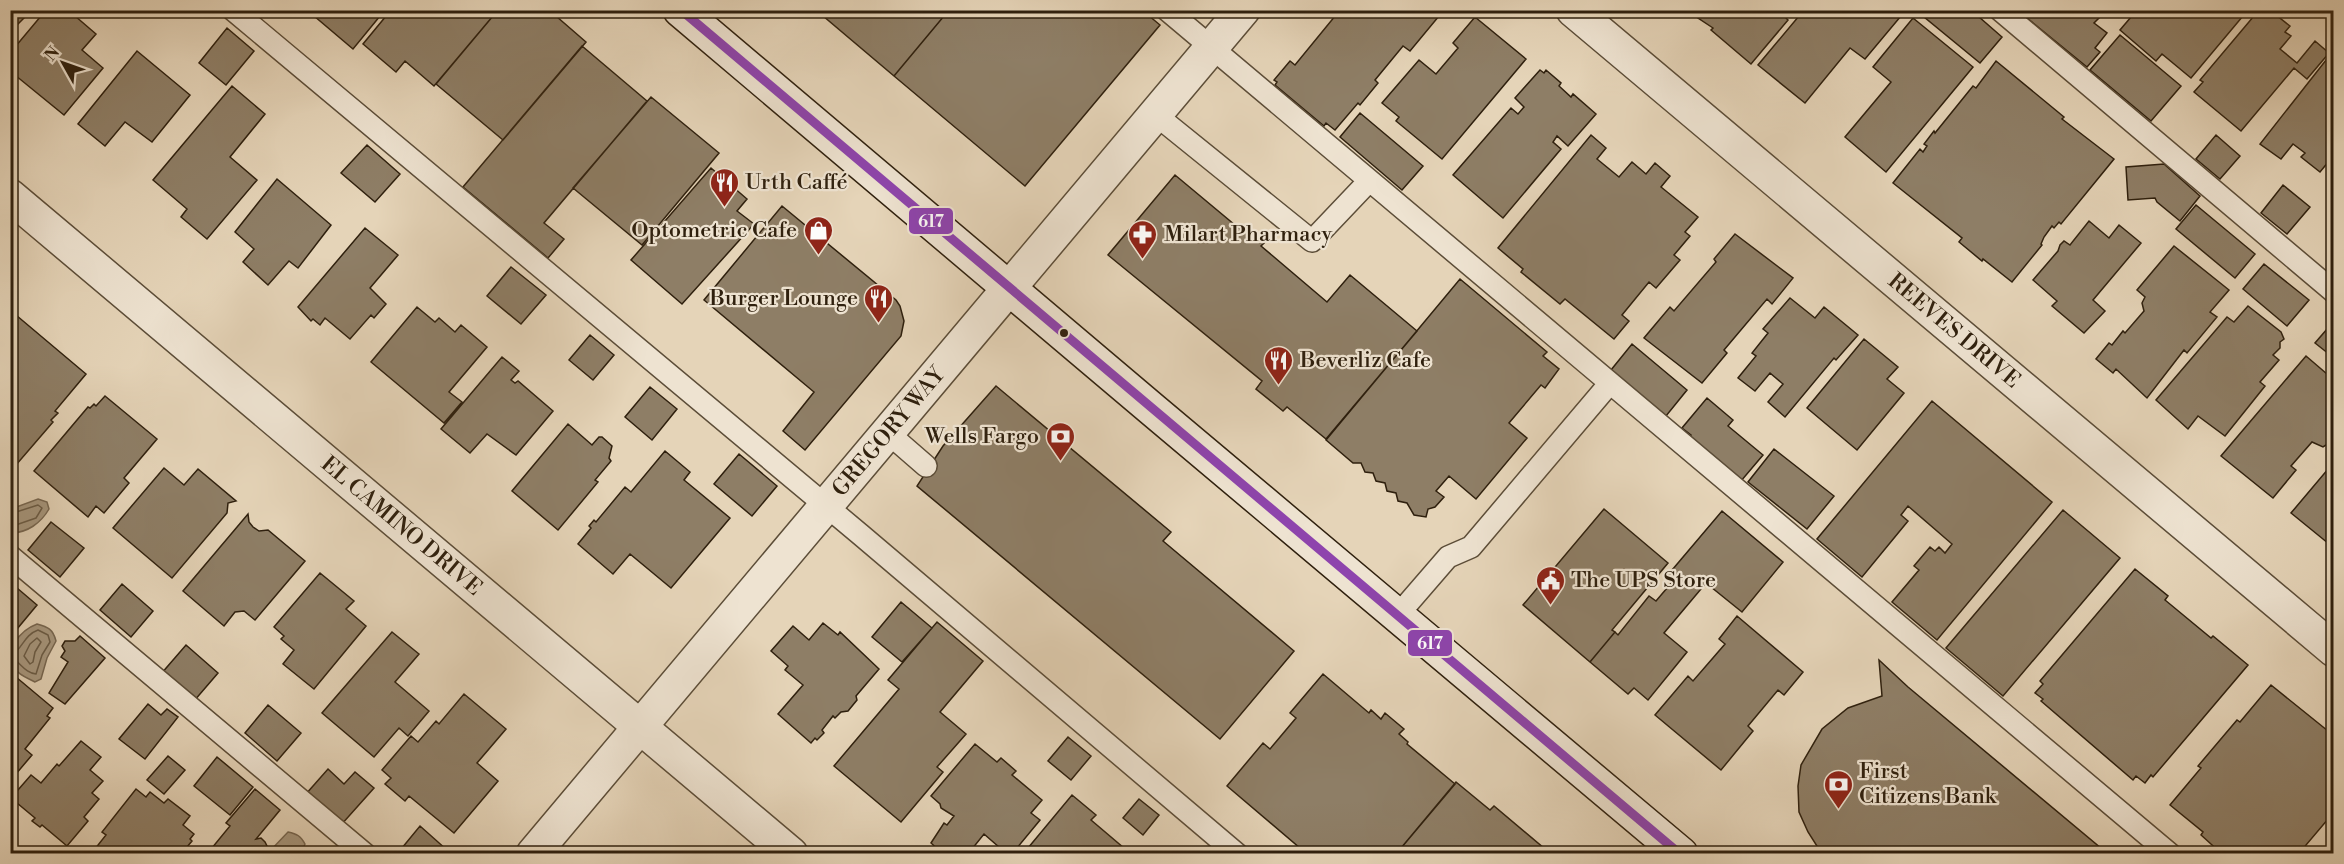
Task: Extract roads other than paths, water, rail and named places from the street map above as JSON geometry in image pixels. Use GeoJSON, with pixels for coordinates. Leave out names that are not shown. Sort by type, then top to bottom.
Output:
{"type":"FeatureCollection","features":[{"type":"Feature","properties":{"kind":"street"},"geometry":{"type":"LineString","coordinates":[[681,10],[1681,854]]}},
{"type":"Feature","properties":{"kind":"street","name":"GREGORY WAY"},"geometry":{"type":"LineString","coordinates":[[533,854],[1243,10]]}},
{"type":"Feature","properties":{"kind":"street","name":"REEVES DRIVE"},"geometry":{"type":"LineString","coordinates":[[1573,10],[2334,650]]}},
{"type":"Feature","properties":{"kind":"street","name":"EL CAMINO DRIVE"},"geometry":{"type":"LineString","coordinates":[[10,196],[791,854]]}},
{"type":"Feature","properties":{"kind":"lane"},"geometry":{"type":"LineString","coordinates":[[233,10],[826,506],[1237,854]]}},
{"type":"Feature","properties":{"kind":"lane"},"geometry":{"type":"LineString","coordinates":[[1167,10],[2170,854]]}},
{"type":"Feature","properties":{"kind":"lane"},"geometry":{"type":"LineString","coordinates":[[2000,10],[2334,292]]}},
{"type":"Feature","properties":{"kind":"lane"},"geometry":{"type":"LineString","coordinates":[[1156,115],[1312,241],[1369,181]]}},
{"type":"Feature","properties":{"kind":"lane"},"geometry":{"type":"LineString","coordinates":[[1397,616],[1448,557],[1471,547],[1610,383]]}},
{"type":"Feature","properties":{"kind":"lane"},"geometry":{"type":"LineString","coordinates":[[888,433],[926,466]]}},
{"type":"Feature","properties":{"kind":"lane"},"geometry":{"type":"LineString","coordinates":[[10,556],[365,854]]}},
{"type":"Feature","properties":{"kind":"water"},"geometry":{"type":"Polygon","coordinates":[[[38,499],[47,502],[49,509],[46,514],[28,529],[11,533],[11,509],[38,499]]]}},
{"type":"Feature","properties":{"kind":"water"},"geometry":{"type":"Polygon","coordinates":[[[37,624],[50,629],[56,641],[47,658],[41,679],[35,682],[15,669],[11,655],[12,648],[20,636],[37,624]]]}},
{"type":"Feature","properties":{"kind":"water"},"geometry":{"type":"Polygon","coordinates":[[[288,832],[298,836],[305,844],[301,853],[268,853],[288,832]]]}},
{"type":"Feature","properties":{"kind":"place","name":"Urth Caffé"},"geometry":{"type":"Point","coordinates":[724,208]}},
{"type":"Feature","properties":{"kind":"place","name":"Optometric Cafe"},"geometry":{"type":"Point","coordinates":[818,256]}},
{"type":"Feature","properties":{"kind":"place","name":"Milart Pharmacy"},"geometry":{"type":"Point","coordinates":[1143,260]}},
{"type":"Feature","properties":{"kind":"place","name":"Burger Lounge"},"geometry":{"type":"Point","coordinates":[879,324]}},
{"type":"Feature","properties":{"kind":"place","name":"Beverliz Cafe"},"geometry":{"type":"Point","coordinates":[1279,386]}},
{"type":"Feature","properties":{"kind":"place","name":"Wells Fargo"},"geometry":{"type":"Point","coordinates":[1060,462]}},
{"type":"Feature","properties":{"kind":"place","name":"The UPS Store"},"geometry":{"type":"Point","coordinates":[1550,606]}},
{"type":"Feature","properties":{"kind":"place","name":"First Citizens Bank"},"geometry":{"type":"Point","coordinates":[1838,810]}}]}
